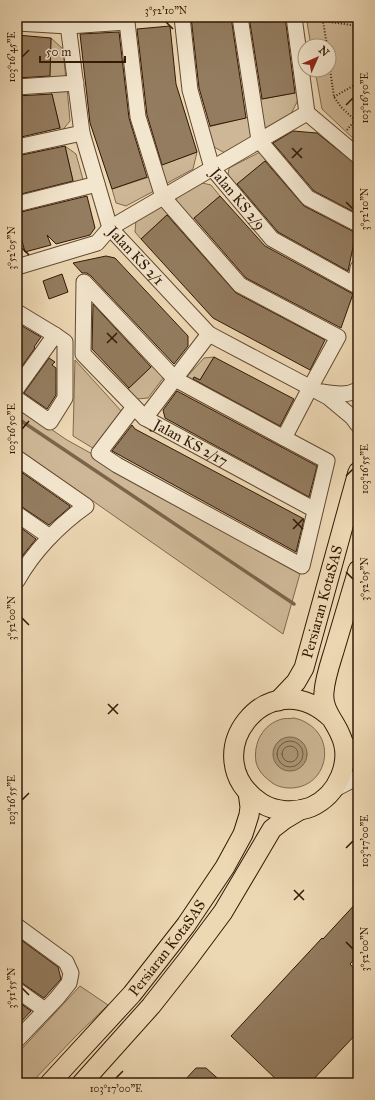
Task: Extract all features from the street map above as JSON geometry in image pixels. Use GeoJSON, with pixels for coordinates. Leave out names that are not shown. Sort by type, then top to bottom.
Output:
{"type":"FeatureCollection","features":[{"type":"Feature","properties":{"kind":"main road","name":"Persiaran KotaSAS"},"geometry":{"type":"LineString","coordinates":[[278,701],[296,682],[304,668],[358,472]]}},
{"type":"Feature","properties":{"kind":"main road","name":"Persiaran KotaSAS"},"geometry":{"type":"LineString","coordinates":[[82,1083],[151,1006],[188,959],[223,912],[272,829],[284,819],[319,802],[333,790],[342,773],[345,754],[342,740],[324,704],[323,693],[358,570]]}},
{"type":"Feature","properties":{"kind":"main road","name":"Persiaran KotaSAS"},"geometry":{"type":"LineString","coordinates":[[301,810],[291,811],[272,808],[255,799],[248,792],[238,776],[235,766],[234,747],[240,729],[252,714],[268,704],[278,701],[297,700],[306,702],[324,712],[331,718]]}},
{"type":"Feature","properties":{"kind":"main road","name":"Persiaran KotaSAS"},"geometry":{"type":"LineString","coordinates":[[50,1083],[137,988],[186,924],[225,867],[243,834],[249,815],[250,807],[248,792]]}},
{"type":"Feature","properties":{"kind":"street","name":"Jalan KS 2/9"},"geometry":{"type":"LineString","coordinates":[[182,17],[190,90],[212,168],[272,239],[355,285],[358,268]]}},
{"type":"Feature","properties":{"kind":"street"},"geometry":{"type":"LineString","coordinates":[[240,17],[259,140],[308,198],[358,224]]}},
{"type":"Feature","properties":{"kind":"street"},"geometry":{"type":"LineString","coordinates":[[294,17],[307,113],[358,156]]}},
{"type":"Feature","properties":{"kind":"street"},"geometry":{"type":"LineString","coordinates":[[17,23],[68,21],[127,22],[138,117],[163,196],[240,285],[338,337],[314,390],[284,438]]}},
{"type":"Feature","properties":{"kind":"street","name":"Jalan KS 2/1"},"geometry":{"type":"LineString","coordinates":[[68,21],[82,133],[110,228],[209,334],[314,390],[335,403],[352,417],[358,425]]}},
{"type":"Feature","properties":{"kind":"street"},"geometry":{"type":"LineString","coordinates":[[17,87],[76,83]]}},
{"type":"Feature","properties":{"kind":"street"},"geometry":{"type":"LineString","coordinates":[[23,265],[98,243],[110,228],[307,113]]}},
{"type":"Feature","properties":{"kind":"street"},"geometry":{"type":"LineString","coordinates":[[17,147],[82,133]]}},
{"type":"Feature","properties":{"kind":"street"},"geometry":{"type":"LineString","coordinates":[[17,204],[97,184]]}},
{"type":"Feature","properties":{"kind":"street","name":"Jalan KS 2/17"},"geometry":{"type":"LineString","coordinates":[[175,379],[84,282],[83,354],[140,413],[315,510]]}},
{"type":"Feature","properties":{"kind":"street"},"geometry":{"type":"LineString","coordinates":[[17,312],[65,342],[65,398],[50,422],[17,399]]}},
{"type":"Feature","properties":{"kind":"street"},"geometry":{"type":"LineString","coordinates":[[175,379],[327,461],[302,566],[99,453],[175,379],[209,334]]}},
{"type":"Feature","properties":{"kind":"street"},"geometry":{"type":"LineString","coordinates":[[17,388],[55,336]]}},
{"type":"Feature","properties":{"kind":"street"},"geometry":{"type":"LineString","coordinates":[[314,390],[338,395],[345,395],[358,390]]}},
{"type":"Feature","properties":{"kind":"street"},"geometry":{"type":"LineString","coordinates":[[17,458],[86,506],[72,515],[50,537],[19,574]]}},
{"type":"Feature","properties":{"kind":"street"},"geometry":{"type":"LineString","coordinates":[[17,514],[50,537]]}},
{"type":"Feature","properties":{"kind":"street"},"geometry":{"type":"LineString","coordinates":[[342,740],[358,753]]}},
{"type":"Feature","properties":{"kind":"street"},"geometry":{"type":"LineString","coordinates":[[333,790],[358,777]]}},
{"type":"Feature","properties":{"kind":"street"},"geometry":{"type":"LineString","coordinates":[[17,926],[55,952],[66,962],[70,973],[69,983],[17,1040]]}},
{"type":"Feature","properties":{"kind":"street"},"geometry":{"type":"LineString","coordinates":[[17,990],[45,1010]]}},
{"type":"Feature","properties":{"kind":"path"},"geometry":{"type":"LineString","coordinates":[[325,17],[323,21],[326,38]]}},
{"type":"Feature","properties":{"kind":"path"},"geometry":{"type":"LineString","coordinates":[[323,21],[358,26]]}},
{"type":"Feature","properties":{"kind":"path"},"geometry":{"type":"LineString","coordinates":[[331,78],[334,97],[341,107],[358,123]]}},
{"type":"Feature","properties":{"kind":"path"},"geometry":{"type":"LineString","coordinates":[[334,97],[358,83]]}},
{"type":"Feature","properties":{"kind":"shaded area"},"geometry":{"type":"Polygon","coordinates":[[[308,17],[358,17],[358,143],[322,109],[316,78],[337,78],[337,38],[310,38],[307,22],[308,17]]]}},
{"type":"Feature","properties":{"kind":"shaded area"},"geometry":{"type":"Polygon","coordinates":[[[51,38],[63,49],[66,80],[49,81],[51,38]]]}},
{"type":"Feature","properties":{"kind":"shaded area"},"geometry":{"type":"Polygon","coordinates":[[[67,87],[70,121],[61,132],[50,88],[67,87]]]}},
{"type":"Feature","properties":{"kind":"shaded area"},"geometry":{"type":"Polygon","coordinates":[[[300,92],[301,94],[290,116],[262,132],[256,100],[300,92]]]}},
{"type":"Feature","properties":{"kind":"shaded area"},"geometry":{"type":"Polygon","coordinates":[[[248,117],[251,138],[225,153],[214,147],[208,127],[248,117]]]}},
{"type":"Feature","properties":{"kind":"shaded area"},"geometry":{"type":"Polygon","coordinates":[[[65,146],[76,154],[84,183],[74,185],[65,146]]]}},
{"type":"Feature","properties":{"kind":"shaded area"},"geometry":{"type":"Polygon","coordinates":[[[197,152],[193,169],[162,186],[156,167],[197,152]]]}},
{"type":"Feature","properties":{"kind":"shaded area"},"geometry":{"type":"Polygon","coordinates":[[[260,152],[267,160],[236,185],[228,176],[229,168],[260,152]]]}},
{"type":"Feature","properties":{"kind":"shaded area"},"geometry":{"type":"Polygon","coordinates":[[[149,177],[154,191],[126,206],[116,203],[112,189],[149,177]]]}},
{"type":"Feature","properties":{"kind":"shaded area"},"geometry":{"type":"Polygon","coordinates":[[[198,182],[211,185],[220,196],[190,222],[175,206],[177,194],[198,182]]]}},
{"type":"Feature","properties":{"kind":"shaded area"},"geometry":{"type":"Polygon","coordinates":[[[162,205],[169,213],[141,239],[135,232],[136,220],[162,205]]]}},
{"type":"Feature","properties":{"kind":"shaded area"},"geometry":{"type":"Polygon","coordinates":[[[214,357],[200,380],[194,377],[191,383],[184,380],[204,358],[214,357]]]}},
{"type":"Feature","properties":{"kind":"shaded area"},"geometry":{"type":"Polygon","coordinates":[[[75,360],[123,413],[96,450],[73,436],[75,360]]]}},
{"type":"Feature","properties":{"kind":"shaded area"},"geometry":{"type":"Polygon","coordinates":[[[153,365],[164,377],[148,398],[137,399],[128,389],[153,365]]]}},
{"type":"Feature","properties":{"kind":"shaded area"},"geometry":{"type":"Polygon","coordinates":[[[17,406],[67,440],[301,570],[283,634],[17,448],[17,406]]]}},
{"type":"Feature","properties":{"kind":"shaded area"},"geometry":{"type":"Polygon","coordinates":[[[294,718],[304,721],[315,730],[322,739],[325,750],[324,761],[320,772],[313,780],[303,786],[287,788],[274,784],[263,775],[257,765],[255,755],[261,735],[270,725],[283,719],[294,718]],[[282,739],[275,747],[280,767],[290,770],[294,770],[301,766],[307,753],[282,739]]]}},
{"type":"Feature","properties":{"kind":"shaded area"},"geometry":{"type":"Polygon","coordinates":[[[80,986],[108,1005],[31,1083],[17,1083],[17,1054],[80,986]]]}},
{"type":"Feature","properties":{"kind":"water"},"geometry":{"type":"Polygon","coordinates":[[[290,737],[302,742],[307,754],[302,766],[290,771],[278,766],[273,754],[278,742],[290,737]]]}},
{"type":"Feature","properties":{"kind":"building"},"geometry":{"type":"Polygon","coordinates":[[[191,17],[231,17],[246,118],[210,126],[199,88],[191,17]]]}},
{"type":"Feature","properties":{"kind":"building"},"geometry":{"type":"Polygon","coordinates":[[[249,17],[285,17],[295,93],[262,99],[249,17]]]}},
{"type":"Feature","properties":{"kind":"building"},"geometry":{"type":"Polygon","coordinates":[[[170,26],[176,84],[197,152],[162,165],[147,115],[137,29],[170,26]]]}},
{"type":"Feature","properties":{"kind":"building"},"geometry":{"type":"Polygon","coordinates":[[[119,32],[129,118],[147,177],[112,189],[90,123],[80,34],[119,32]]]}},
{"type":"Feature","properties":{"kind":"building"},"geometry":{"type":"Polygon","coordinates":[[[17,35],[51,38],[50,76],[17,78],[17,35]]]}},
{"type":"Feature","properties":{"kind":"building"},"geometry":{"type":"Polygon","coordinates":[[[52,94],[60,128],[17,138],[17,96],[52,94]]]}},
{"type":"Feature","properties":{"kind":"building"},"geometry":{"type":"Polygon","coordinates":[[[293,131],[317,133],[358,166],[358,214],[314,191],[273,143],[293,131]]]}},
{"type":"Feature","properties":{"kind":"building"},"geometry":{"type":"Polygon","coordinates":[[[65,146],[73,181],[17,195],[17,156],[65,146]]]}},
{"type":"Feature","properties":{"kind":"building"},"geometry":{"type":"Polygon","coordinates":[[[265,161],[304,206],[356,233],[348,271],[278,232],[237,184],[265,161]]]}},
{"type":"Feature","properties":{"kind":"building"},"geometry":{"type":"Polygon","coordinates":[[[87,196],[95,228],[90,235],[56,244],[47,235],[51,245],[25,252],[17,223],[17,213],[87,196]]]}},
{"type":"Feature","properties":{"kind":"building"},"geometry":{"type":"Polygon","coordinates":[[[220,196],[265,246],[353,294],[341,328],[246,278],[194,218],[220,196]]]}},
{"type":"Feature","properties":{"kind":"building"},"geometry":{"type":"Polygon","coordinates":[[[167,215],[236,293],[325,340],[310,370],[213,318],[141,239],[167,215]]]}},
{"type":"Feature","properties":{"kind":"building"},"geometry":{"type":"Polygon","coordinates":[[[106,256],[115,258],[188,336],[188,346],[174,364],[91,276],[87,273],[82,273],[73,263],[106,256]]]}},
{"type":"Feature","properties":{"kind":"building"},"geometry":{"type":"Polygon","coordinates":[[[62,274],[68,292],[49,299],[43,281],[62,274]]]}},
{"type":"Feature","properties":{"kind":"building"},"geometry":{"type":"Polygon","coordinates":[[[93,304],[151,367],[129,388],[92,349],[93,304]]]}},
{"type":"Feature","properties":{"kind":"building"},"geometry":{"type":"Polygon","coordinates":[[[17,323],[41,337],[17,373],[17,323]]]}},
{"type":"Feature","properties":{"kind":"building"},"geometry":{"type":"Polygon","coordinates":[[[214,357],[294,399],[280,426],[193,379],[194,377],[200,380],[214,357]]]}},
{"type":"Feature","properties":{"kind":"building"},"geometry":{"type":"Polygon","coordinates":[[[49,358],[55,362],[52,365],[56,368],[56,395],[47,409],[24,393],[49,358]]]}},
{"type":"Feature","properties":{"kind":"building"},"geometry":{"type":"Polygon","coordinates":[[[177,391],[317,466],[309,497],[165,418],[163,410],[177,391]]]}},
{"type":"Feature","properties":{"kind":"building"},"geometry":{"type":"Polygon","coordinates":[[[132,425],[135,429],[304,519],[296,552],[112,451],[132,425]]]}},
{"type":"Feature","properties":{"kind":"building"},"geometry":{"type":"Polygon","coordinates":[[[17,469],[70,507],[49,525],[17,505],[17,469]]]}},
{"type":"Feature","properties":{"kind":"building"},"geometry":{"type":"Polygon","coordinates":[[[17,525],[36,539],[19,560],[17,558],[17,525]]]}},
{"type":"Feature","properties":{"kind":"building"},"geometry":{"type":"Polygon","coordinates":[[[358,901],[358,955],[350,964],[358,973],[358,1032],[310,1083],[280,1083],[231,1036],[358,901]]]}},
{"type":"Feature","properties":{"kind":"building"},"geometry":{"type":"Polygon","coordinates":[[[17,937],[58,967],[61,979],[44,998],[17,981],[17,937]]]}},
{"type":"Feature","properties":{"kind":"building"},"geometry":{"type":"Polygon","coordinates":[[[17,1001],[31,1011],[17,1026],[17,1001]]]}},
{"type":"Feature","properties":{"kind":"building"},"geometry":{"type":"Polygon","coordinates":[[[196,1068],[206,1068],[223,1083],[182,1083],[196,1068]]]}},
{"type":"Feature","properties":{"kind":"waterway"},"geometry":{"type":"LineString","coordinates":[[17,418],[294,604]]}}]}
